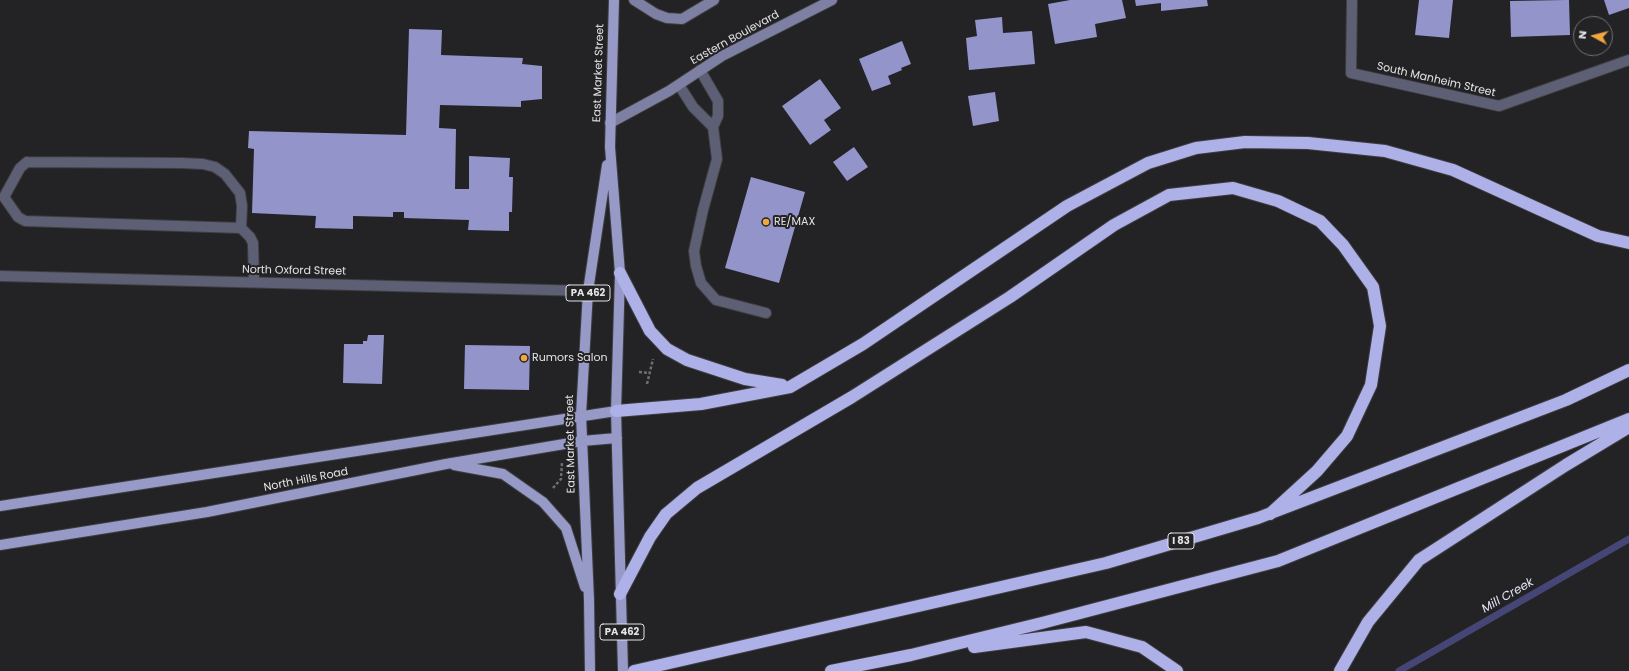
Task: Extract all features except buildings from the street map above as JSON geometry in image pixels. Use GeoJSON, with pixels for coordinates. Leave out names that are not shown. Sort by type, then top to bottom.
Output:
{"type":"FeatureCollection","features":[{"type":"Feature","properties":{"kind":"highway"},"geometry":{"type":"LineString","coordinates":[[616,411],[701,404],[790,387],[863,344],[1067,206],[1148,163],[1196,148],[1245,142],[1308,143],[1385,151],[1453,170],[1598,236],[1629,243]]}},
{"type":"Feature","properties":{"kind":"highway"},"geometry":{"type":"LineString","coordinates":[[620,594],[650,538],[666,514],[697,488],[852,397],[1010,297],[1114,225],[1169,195],[1233,188],[1278,201],[1320,221],[1344,245],[1373,287],[1380,326],[1371,385],[1346,436],[1317,471],[1270,514]]}},
{"type":"Feature","properties":{"kind":"highway"},"geometry":{"type":"LineString","coordinates":[[620,273],[650,331],[667,349],[687,360],[745,379],[790,387]]}},
{"type":"Feature","properties":{"kind":"highway","name":"I 83"},"geometry":{"type":"LineString","coordinates":[[634,671],[1106,563],[1270,514],[1566,400],[1629,370]]}},
{"type":"Feature","properties":{"kind":"highway"},"geometry":{"type":"LineString","coordinates":[[831,671],[911,655],[1042,623],[1278,561],[1629,419]]}},
{"type":"Feature","properties":{"kind":"highway"},"geometry":{"type":"LineString","coordinates":[[1340,671],[1368,622],[1419,560],[1566,465],[1629,427]]}},
{"type":"Feature","properties":{"kind":"highway"},"geometry":{"type":"LineString","coordinates":[[911,655],[1086,632],[1142,647],[1174,668]]}},
{"type":"Feature","properties":{"kind":"main road","name":"East Market Street"},"geometry":{"type":"LineString","coordinates":[[614,0],[610,147],[620,273],[616,411],[623,671]]}},
{"type":"Feature","properties":{"kind":"main road","name":"East Market Street"},"geometry":{"type":"LineString","coordinates":[[590,671],[589,600],[581,416],[588,291],[610,147]]}},
{"type":"Feature","properties":{"kind":"main road","name":"North Hills Road"},"geometry":{"type":"LineString","coordinates":[[0,506],[616,411]]}},
{"type":"Feature","properties":{"kind":"main road","name":"North Hills Road"},"geometry":{"type":"LineString","coordinates":[[0,545],[207,512],[446,464],[582,441],[617,438]]}},
{"type":"Feature","properties":{"kind":"main road"},"geometry":{"type":"LineString","coordinates":[[446,464],[503,474],[543,502],[566,528],[589,600]]}},
{"type":"Feature","properties":{"kind":"street"},"geometry":{"type":"LineString","coordinates":[[634,0],[667,18],[682,19],[714,0]]}},
{"type":"Feature","properties":{"kind":"street","name":"Eastern Boulevard"},"geometry":{"type":"LineString","coordinates":[[610,123],[679,85],[722,56],[832,0]]}},
{"type":"Feature","properties":{"kind":"street","name":"South Manheim Street"},"geometry":{"type":"LineString","coordinates":[[1352,0],[1351,73],[1499,106],[1629,60]]}},
{"type":"Feature","properties":{"kind":"street"},"geometry":{"type":"LineString","coordinates":[[700,70],[718,101],[718,116],[713,127],[717,159],[703,210],[694,251],[696,266],[701,283],[716,300],[766,313]]}},
{"type":"Feature","properties":{"kind":"street"},"geometry":{"type":"LineString","coordinates":[[679,85],[693,107],[713,127]]}},
{"type":"Feature","properties":{"kind":"street"},"geometry":{"type":"LineString","coordinates":[[241,228],[242,206],[240,193],[235,184],[215,167],[203,164],[27,162],[20,168],[2,197],[18,217],[25,221],[241,228],[250,237],[253,243],[254,282]]}},
{"type":"Feature","properties":{"kind":"street","name":"North Oxford Street"},"geometry":{"type":"LineString","coordinates":[[0,276],[588,291]]}},
{"type":"Feature","properties":{"kind":"path"},"geometry":{"type":"LineString","coordinates":[[647,384],[653,358]]}},
{"type":"Feature","properties":{"kind":"path"},"geometry":{"type":"LineString","coordinates":[[638,372],[650,373]]}},
{"type":"Feature","properties":{"kind":"path"},"geometry":{"type":"LineString","coordinates":[[552,490],[561,479],[563,456]]}},
{"type":"Feature","properties":{"kind":"waterway","name":"Mill Creek"},"geometry":{"type":"LineString","coordinates":[[1399,671],[1629,539]]}},
{"type":"Feature","properties":{"kind":"place","name":"RE/MAX"},"geometry":{"type":"Point","coordinates":[766,222]}},
{"type":"Feature","properties":{"kind":"place","name":"Rumors Salon"},"geometry":{"type":"Point","coordinates":[524,358]}}]}
